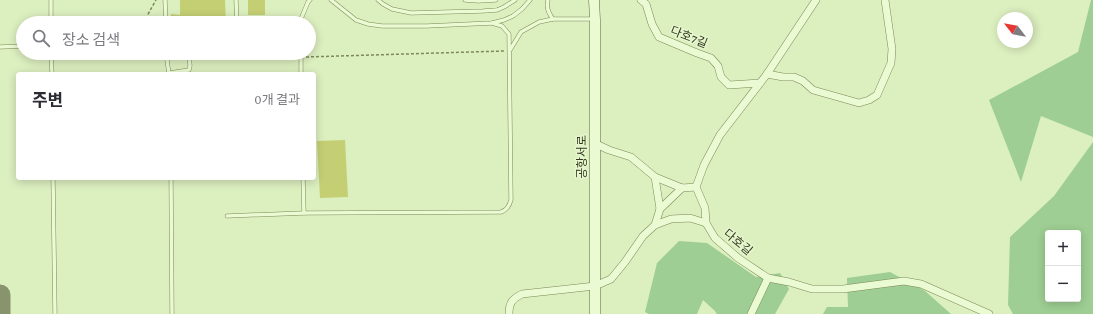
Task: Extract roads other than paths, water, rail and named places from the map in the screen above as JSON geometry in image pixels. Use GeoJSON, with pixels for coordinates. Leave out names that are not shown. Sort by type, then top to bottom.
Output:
{"type":"FeatureCollection","features":[{"type":"Feature","properties":{"kind":"street","name":"공항서로"},"geometry":{"type":"LineString","coordinates":[[594,0],[596,314]]}},
{"type":"Feature","properties":{"kind":"street","name":"다호7길"},"geometry":{"type":"LineString","coordinates":[[642,0],[646,4],[652,24],[659,36],[711,58],[718,66],[721,77],[729,85],[760,83]]}},
{"type":"Feature","properties":{"kind":"street"},"geometry":{"type":"LineString","coordinates":[[596,144],[609,150],[631,156],[655,177],[682,188],[696,187],[704,165],[720,135],[767,74],[816,0]]}},
{"type":"Feature","properties":{"kind":"street"},"geometry":{"type":"LineString","coordinates":[[767,74],[783,77],[794,77],[802,81],[813,90],[859,103],[869,100],[877,95],[891,63],[892,49],[885,0]]}},
{"type":"Feature","properties":{"kind":"street"},"geometry":{"type":"LineString","coordinates":[[655,177],[660,209],[655,225]]}},
{"type":"Feature","properties":{"kind":"street","name":"다호길"},"geometry":{"type":"LineString","coordinates":[[696,187],[705,208],[706,223],[715,238],[738,258],[768,278],[789,282],[812,289],[843,289],[904,281],[921,284],[989,314]]}},
{"type":"Feature","properties":{"kind":"street"},"geometry":{"type":"LineString","coordinates":[[660,209],[682,188]]}},
{"type":"Feature","properties":{"kind":"street"},"geometry":{"type":"LineString","coordinates":[[509,314],[509,308],[513,298],[522,294],[595,286],[611,279],[643,236],[655,225],[671,219],[690,218],[706,223]]}},
{"type":"Feature","properties":{"kind":"street"},"geometry":{"type":"LineString","coordinates":[[751,314],[768,278]]}},
{"type":"Feature","properties":{"kind":"lane"},"geometry":{"type":"LineString","coordinates":[[51,0],[51,16]]}},
{"type":"Feature","properties":{"kind":"lane"},"geometry":{"type":"LineString","coordinates":[[165,0],[166,16]]}},
{"type":"Feature","properties":{"kind":"lane"},"geometry":{"type":"LineString","coordinates":[[236,0],[237,16]]}},
{"type":"Feature","properties":{"kind":"lane"},"geometry":{"type":"LineString","coordinates":[[302,16],[310,0]]}},
{"type":"Feature","properties":{"kind":"lane"},"geometry":{"type":"LineString","coordinates":[[331,0],[356,20],[382,26],[427,26],[492,23],[513,16],[530,0]]}},
{"type":"Feature","properties":{"kind":"lane"},"geometry":{"type":"LineString","coordinates":[[378,0],[392,9],[411,13],[490,11],[504,7],[515,0]]}},
{"type":"Feature","properties":{"kind":"lane"},"geometry":{"type":"LineString","coordinates":[[465,0],[478,2],[496,0]]}},
{"type":"Feature","properties":{"kind":"lane"},"geometry":{"type":"LineString","coordinates":[[548,0],[547,4],[549,13],[553,19]]}},
{"type":"Feature","properties":{"kind":"lane"},"geometry":{"type":"LineString","coordinates":[[510,51],[522,32],[539,22],[553,19],[595,19]]}},
{"type":"Feature","properties":{"kind":"lane"},"geometry":{"type":"LineString","coordinates":[[227,216],[304,213],[505,211],[511,200],[509,34],[502,26],[492,23]]}},
{"type":"Feature","properties":{"kind":"lane"},"geometry":{"type":"LineString","coordinates":[[0,47],[16,46]]}},
{"type":"Feature","properties":{"kind":"lane"},"geometry":{"type":"LineString","coordinates":[[52,60],[52,72]]}},
{"type":"Feature","properties":{"kind":"lane"},"geometry":{"type":"LineString","coordinates":[[167,60],[169,72]]}},
{"type":"Feature","properties":{"kind":"lane"},"geometry":{"type":"LineString","coordinates":[[176,72],[189,70],[190,60]]}},
{"type":"Feature","properties":{"kind":"lane"},"geometry":{"type":"LineString","coordinates":[[301,60],[301,72]]}},
{"type":"Feature","properties":{"kind":"lane"},"geometry":{"type":"LineString","coordinates":[[53,180],[54,314]]}},
{"type":"Feature","properties":{"kind":"lane"},"geometry":{"type":"LineString","coordinates":[[171,180],[172,314]]}},
{"type":"Feature","properties":{"kind":"lane"},"geometry":{"type":"LineString","coordinates":[[303,180],[304,213]]}}]}
